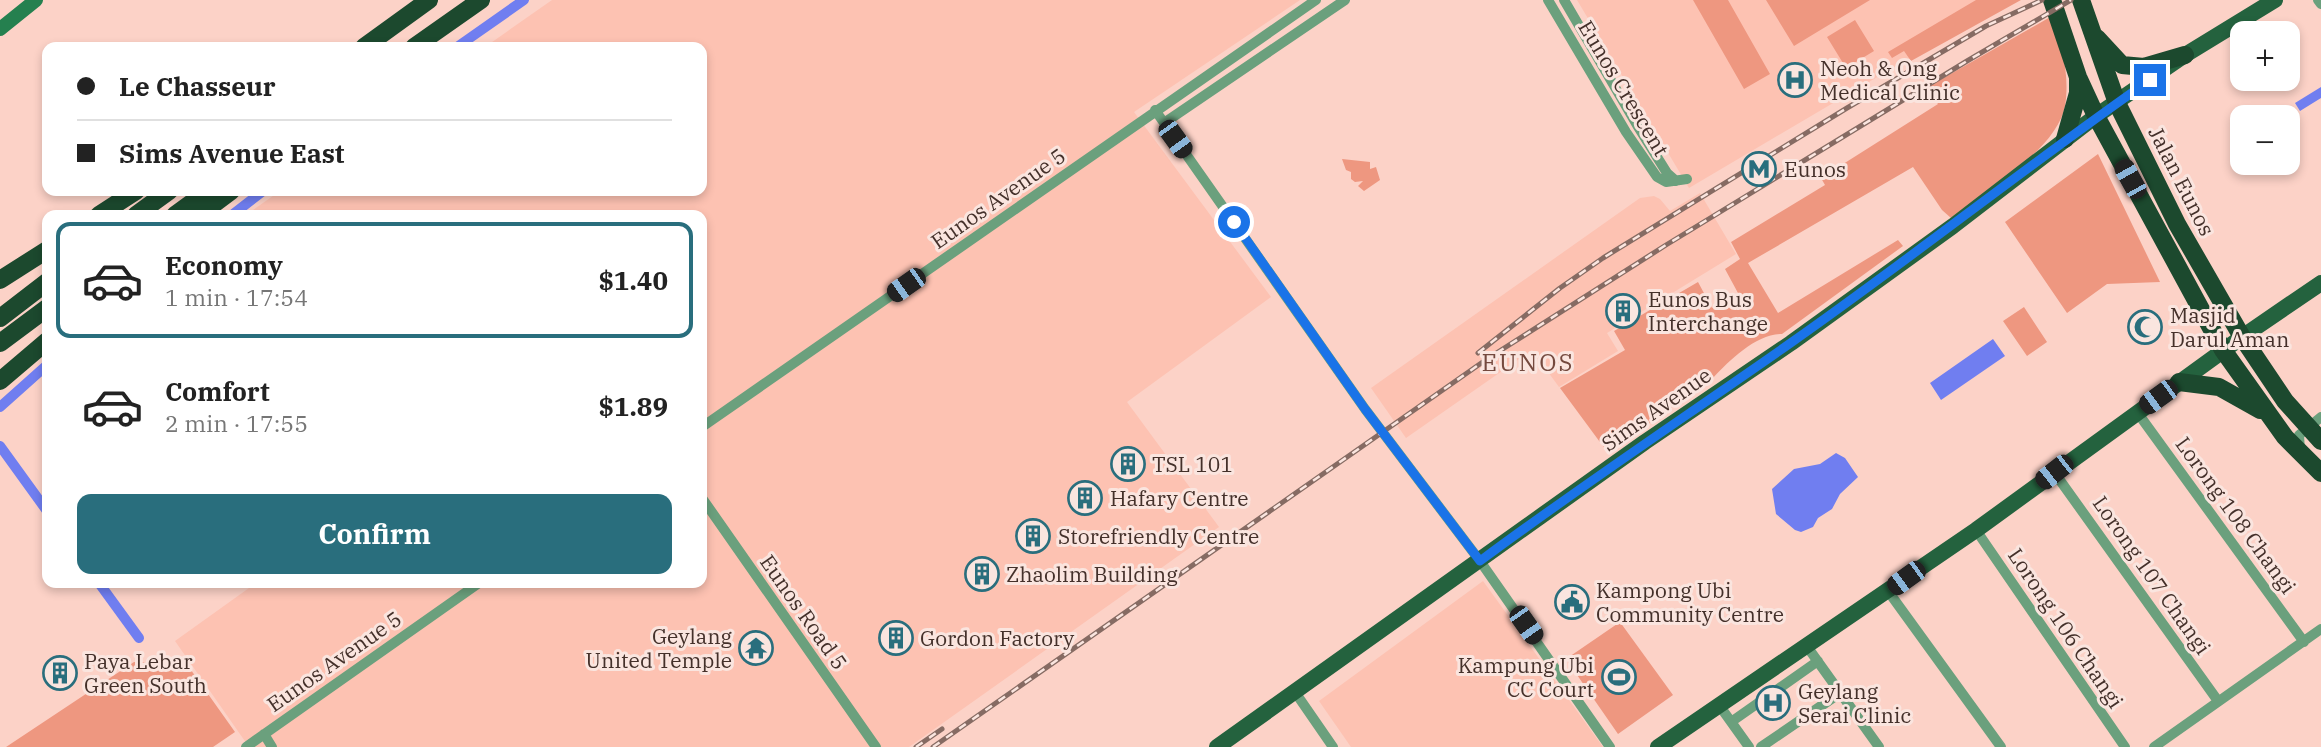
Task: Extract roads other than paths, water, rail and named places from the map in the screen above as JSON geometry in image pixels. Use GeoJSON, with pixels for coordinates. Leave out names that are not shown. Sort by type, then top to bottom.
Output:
{"type":"FeatureCollection","features":[{"type":"Feature","properties":{"kind":"highway"},"geometry":{"type":"LineString","coordinates":[[364,42],[429,0]]}},
{"type":"Feature","properties":{"kind":"highway"},"geometry":{"type":"LineString","coordinates":[[421,42],[481,0]]}},
{"type":"Feature","properties":{"kind":"highway","name":"Jalan Eunos"},"geometry":{"type":"LineString","coordinates":[[2052,0],[2078,77],[2096,116],[2223,350],[2266,413]]}},
{"type":"Feature","properties":{"kind":"highway","name":"Jalan Eunos"},"geometry":{"type":"LineString","coordinates":[[2081,0],[2117,103],[2177,224],[2242,337],[2285,401],[2314,422],[2321,441]]}},
{"type":"Feature","properties":{"kind":"highway"},"geometry":{"type":"LineString","coordinates":[[371,42],[398,21]]}},
{"type":"Feature","properties":{"kind":"highway"},"geometry":{"type":"LineString","coordinates":[[2090,30],[2122,65],[2144,67],[2163,64],[2185,55]]}},
{"type":"Feature","properties":{"kind":"highway"},"geometry":{"type":"LineString","coordinates":[[2065,139],[2078,93],[2078,77]]}},
{"type":"Feature","properties":{"kind":"highway"},"geometry":{"type":"LineString","coordinates":[[107,210],[128,196]]}},
{"type":"Feature","properties":{"kind":"highway"},"geometry":{"type":"LineString","coordinates":[[143,210],[162,196]]}},
{"type":"Feature","properties":{"kind":"highway"},"geometry":{"type":"LineString","coordinates":[[182,210],[201,196]]}},
{"type":"Feature","properties":{"kind":"highway"},"geometry":{"type":"LineString","coordinates":[[206,210],[224,196]]}},
{"type":"Feature","properties":{"kind":"highway"},"geometry":{"type":"LineString","coordinates":[[0,279],[42,253]]}},
{"type":"Feature","properties":{"kind":"highway"},"geometry":{"type":"LineString","coordinates":[[0,318],[42,286]]}},
{"type":"Feature","properties":{"kind":"highway"},"geometry":{"type":"LineString","coordinates":[[0,343],[42,313]]}},
{"type":"Feature","properties":{"kind":"highway"},"geometry":{"type":"LineString","coordinates":[[0,381],[42,345]]}},
{"type":"Feature","properties":{"kind":"highway"},"geometry":{"type":"LineString","coordinates":[[2179,382],[2219,387],[2266,413],[2311,463]]}},
{"type":"Feature","properties":{"kind":"highway"},"geometry":{"type":"LineString","coordinates":[[2311,463],[2313,454],[2321,448]]}},
{"type":"Feature","properties":{"kind":"main road","name":"Sims Avenue"},"geometry":{"type":"LineString","coordinates":[[1217,747],[1645,442],[1850,301],[2096,116],[2185,55],[2276,0]]}},
{"type":"Feature","properties":{"kind":"main road"},"geometry":{"type":"LineString","coordinates":[[1658,747],[1976,530],[2223,350],[2321,283]]}},
{"type":"Feature","properties":{"kind":"street"},"geometry":{"type":"LineString","coordinates":[[0,29],[36,0]]}},
{"type":"Feature","properties":{"kind":"street","name":"Eunos Avenue 5"},"geometry":{"type":"LineString","coordinates":[[707,424],[1316,0]]}},
{"type":"Feature","properties":{"kind":"street"},"geometry":{"type":"LineString","coordinates":[[1164,123],[1345,0]]}},
{"type":"Feature","properties":{"kind":"street","name":"Eunos Crescent"},"geometry":{"type":"LineString","coordinates":[[1548,0],[1626,132],[1657,177],[1666,181],[1681,180],[1667,173],[1564,0]]}},
{"type":"Feature","properties":{"kind":"street"},"geometry":{"type":"LineString","coordinates":[[1155,110],[1365,409],[1480,561],[1610,747]]}},
{"type":"Feature","properties":{"kind":"street","name":"Lorong 108 Changi"},"geometry":{"type":"LineString","coordinates":[[2137,412],[2304,642]]}},
{"type":"Feature","properties":{"kind":"street"},"geometry":{"type":"LineString","coordinates":[[2311,463],[2299,435],[2314,422]]}},
{"type":"Feature","properties":{"kind":"street","name":"Lorong 107 Changi"},"geometry":{"type":"LineString","coordinates":[[2054,472],[2218,701]]}},
{"type":"Feature","properties":{"kind":"street","name":"Eunos Road 5"},"geometry":{"type":"LineString","coordinates":[[707,505],[876,747]]}},
{"type":"Feature","properties":{"kind":"street","name":"Lorong 106 Changi"},"geometry":{"type":"LineString","coordinates":[[1976,530],[2125,747]]}},
{"type":"Feature","properties":{"kind":"street","name":"Eunos Avenue 5"},"geometry":{"type":"LineString","coordinates":[[250,746],[473,588]]}},
{"type":"Feature","properties":{"kind":"street"},"geometry":{"type":"LineString","coordinates":[[1888,591],[2000,747]]}},
{"type":"Feature","properties":{"kind":"street"},"geometry":{"type":"LineString","coordinates":[[2154,747],[2321,629]]}},
{"type":"Feature","properties":{"kind":"street"},"geometry":{"type":"LineString","coordinates":[[1806,645],[1879,747]]}},
{"type":"Feature","properties":{"kind":"street"},"geometry":{"type":"LineString","coordinates":[[1731,722],[1818,661]]}},
{"type":"Feature","properties":{"kind":"street"},"geometry":{"type":"LineString","coordinates":[[1295,692],[1334,747]]}},
{"type":"Feature","properties":{"kind":"street"},"geometry":{"type":"LineString","coordinates":[[1761,747],[1840,693]]}},
{"type":"Feature","properties":{"kind":"street"},"geometry":{"type":"LineString","coordinates":[[1719,705],[1749,747]]}},
{"type":"Feature","properties":{"kind":"street"},"geometry":{"type":"LineString","coordinates":[[264,734],[272,747]]}},
{"type":"Feature","properties":{"kind":"water"},"geometry":{"type":"Polygon","coordinates":[[[2321,87],[2321,98],[2300,111],[2300,105],[2295,103],[2321,87]]]}},
{"type":"Feature","properties":{"kind":"water"},"geometry":{"type":"Polygon","coordinates":[[[1993,339],[2005,356],[1941,400],[1930,383],[1993,339]]]}},
{"type":"Feature","properties":{"kind":"water"},"geometry":{"type":"Polygon","coordinates":[[[1836,453],[1845,458],[1858,477],[1840,494],[1832,509],[1818,518],[1813,527],[1801,532],[1795,530],[1776,514],[1772,489],[1794,469],[1820,464],[1836,453]]]}},
{"type":"Feature","properties":{"kind":"waterway"},"geometry":{"type":"LineString","coordinates":[[464,42],[524,0]]}},
{"type":"Feature","properties":{"kind":"waterway"},"geometry":{"type":"LineString","coordinates":[[238,210],[257,196]]}},
{"type":"Feature","properties":{"kind":"waterway"},"geometry":{"type":"LineString","coordinates":[[0,407],[42,369]]}},
{"type":"Feature","properties":{"kind":"waterway"},"geometry":{"type":"LineString","coordinates":[[0,446],[42,504]]}},
{"type":"Feature","properties":{"kind":"waterway"},"geometry":{"type":"LineString","coordinates":[[103,588],[139,638]]}},
{"type":"Feature","properties":{"kind":"railway"},"geometry":{"type":"LineString","coordinates":[[1478,353],[1560,288],[1603,258],[1986,26],[2042,0]]}},
{"type":"Feature","properties":{"kind":"railway"},"geometry":{"type":"LineString","coordinates":[[933,747],[1487,359],[1666,245],[2071,0]]}},
{"type":"Feature","properties":{"kind":"railway"},"geometry":{"type":"LineString","coordinates":[[916,747],[942,729]]}},
{"type":"Feature","properties":{"kind":"place","name":"Neoh & Ong Medical Clinic"},"geometry":{"type":"Point","coordinates":[1795,80]}},
{"type":"Feature","properties":{"kind":"place","name":"Eunos"},"geometry":{"type":"Point","coordinates":[1759,169]}},
{"type":"Feature","properties":{"kind":"place","name":"Eunos Bus Interchange"},"geometry":{"type":"Point","coordinates":[1623,311]}},
{"type":"Feature","properties":{"kind":"place","name":"Masjid Darul Aman"},"geometry":{"type":"Point","coordinates":[2145,327]}},
{"type":"Feature","properties":{"kind":"place","name":"TSL 101"},"geometry":{"type":"Point","coordinates":[1128,464]}},
{"type":"Feature","properties":{"kind":"place","name":"Hafary Centre"},"geometry":{"type":"Point","coordinates":[1085,498]}},
{"type":"Feature","properties":{"kind":"place","name":"Storefriendly Centre"},"geometry":{"type":"Point","coordinates":[1033,536]}},
{"type":"Feature","properties":{"kind":"place","name":"Zhaolim Building"},"geometry":{"type":"Point","coordinates":[982,574]}},
{"type":"Feature","properties":{"kind":"place","name":"Kampong Ubi Community Centre"},"geometry":{"type":"Point","coordinates":[1572,602]}},
{"type":"Feature","properties":{"kind":"place","name":"Gordon Factory"},"geometry":{"type":"Point","coordinates":[896,638]}},
{"type":"Feature","properties":{"kind":"place","name":"Geylang United Temple"},"geometry":{"type":"Point","coordinates":[756,648]}},
{"type":"Feature","properties":{"kind":"place","name":"Paya Lebar Green South"},"geometry":{"type":"Point","coordinates":[60,673]}},
{"type":"Feature","properties":{"kind":"place","name":"Kampung Ubi CC Court"},"geometry":{"type":"Point","coordinates":[1619,677]}},
{"type":"Feature","properties":{"kind":"place","name":"Geylang Serai Clinic"},"geometry":{"type":"Point","coordinates":[1773,703]}},
{"type":"Feature","properties":{"kind":"district","name":"EUNOS"},"geometry":{"type":"Point","coordinates":[1528,362]}}]}
